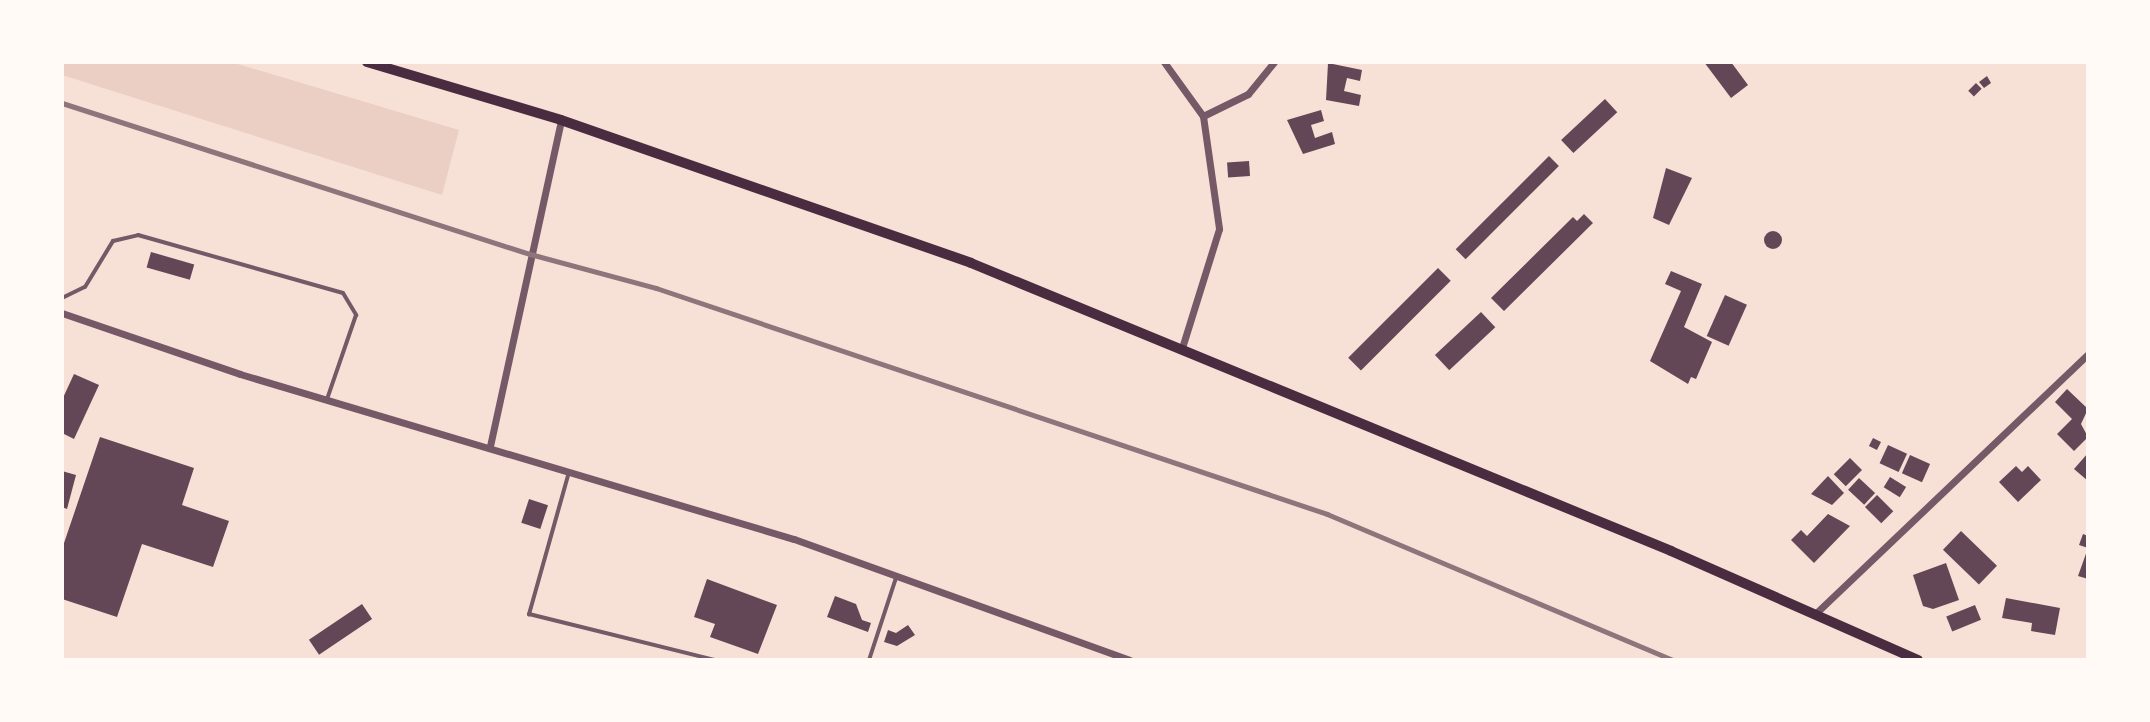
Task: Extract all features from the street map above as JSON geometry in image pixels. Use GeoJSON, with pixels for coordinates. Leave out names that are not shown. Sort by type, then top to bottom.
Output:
{"type":"FeatureCollection","features":[{"type":"Feature","properties":{"kind":"main road"},"geometry":{"type":"LineString","coordinates":[[367,62],[561,120],[971,263],[1182,348],[1918,660]]}},
{"type":"Feature","properties":{"kind":"street"},"geometry":{"type":"LineString","coordinates":[[1164,62],[1203,116],[1219,229],[1182,348]]}},
{"type":"Feature","properties":{"kind":"street"},"geometry":{"type":"LineString","coordinates":[[1203,116],[1248,94],[1274,62]]}},
{"type":"Feature","properties":{"kind":"street"},"geometry":{"type":"LineString","coordinates":[[490,446],[561,120]]}},
{"type":"Feature","properties":{"kind":"street"},"geometry":{"type":"LineString","coordinates":[[62,313],[327,399],[569,470],[897,574],[1130,660]]}},
{"type":"Feature","properties":{"kind":"street"},"geometry":{"type":"LineString","coordinates":[[1815,614],[2088,354]]}},
{"type":"Feature","properties":{"kind":"lane"},"geometry":{"type":"LineString","coordinates":[[62,298],[85,287],[113,241],[138,235],[343,293],[356,315],[327,399]]}},
{"type":"Feature","properties":{"kind":"lane"},"geometry":{"type":"LineString","coordinates":[[569,470],[529,614],[715,660]]}},
{"type":"Feature","properties":{"kind":"lane"},"geometry":{"type":"LineString","coordinates":[[869,660],[897,574]]}},
{"type":"Feature","properties":{"kind":"shaded area"},"geometry":{"type":"Polygon","coordinates":[[[62,62],[231,62],[459,130],[442,195],[62,75],[62,62]]]}},
{"type":"Feature","properties":{"kind":"building"},"geometry":{"type":"Polygon","coordinates":[[[1704,62],[1731,62],[1748,85],[1731,98],[1704,62]]]}},
{"type":"Feature","properties":{"kind":"building"},"geometry":{"type":"Polygon","coordinates":[[[1328,63],[1362,70],[1360,81],[1347,78],[1344,91],[1361,95],[1359,106],[1326,100],[1328,63]]]}},
{"type":"Feature","properties":{"kind":"building"},"geometry":{"type":"Polygon","coordinates":[[[1987,76],[1991,83],[1984,88],[1979,82],[1987,76]]]}},
{"type":"Feature","properties":{"kind":"building"},"geometry":{"type":"Polygon","coordinates":[[[1976,83],[1982,89],[1974,96],[1968,91],[1976,83]]]}},
{"type":"Feature","properties":{"kind":"building"},"geometry":{"type":"Polygon","coordinates":[[[1605,99],[1617,112],[1573,153],[1561,140],[1605,99]]]}},
{"type":"Feature","properties":{"kind":"building"},"geometry":{"type":"Polygon","coordinates":[[[1321,110],[1324,121],[1311,125],[1315,138],[1332,132],[1335,144],[1303,154],[1287,120],[1321,110]]]}},
{"type":"Feature","properties":{"kind":"building"},"geometry":{"type":"Polygon","coordinates":[[[1549,156],[1559,166],[1466,259],[1456,249],[1549,156]]]}},
{"type":"Feature","properties":{"kind":"building"},"geometry":{"type":"Polygon","coordinates":[[[1249,161],[1250,176],[1228,177],[1227,163],[1249,161]]]}},
{"type":"Feature","properties":{"kind":"building"},"geometry":{"type":"Polygon","coordinates":[[[1666,168],[1692,178],[1669,225],[1653,218],[1666,168]]]}},
{"type":"Feature","properties":{"kind":"building"},"geometry":{"type":"Polygon","coordinates":[[[1584,214],[1593,223],[1504,311],[1491,298],[1573,217],[1577,221],[1584,214]]]}},
{"type":"Feature","properties":{"kind":"building"},"geometry":{"type":"Polygon","coordinates":[[[1773,231],[1782,240],[1773,249],[1764,240],[1773,231]]]}},
{"type":"Feature","properties":{"kind":"building"},"geometry":{"type":"Polygon","coordinates":[[[151,252],[194,264],[190,280],[147,267],[151,252]]]}},
{"type":"Feature","properties":{"kind":"building"},"geometry":{"type":"Polygon","coordinates":[[[1438,268],[1451,281],[1361,371],[1348,358],[1438,268]]]}},
{"type":"Feature","properties":{"kind":"building"},"geometry":{"type":"Polygon","coordinates":[[[1671,271],[1702,284],[1684,327],[1712,342],[1696,379],[1691,377],[1688,384],[1650,361],[1681,291],[1665,284],[1671,271]]]}},
{"type":"Feature","properties":{"kind":"building"},"geometry":{"type":"Polygon","coordinates":[[[1725,295],[1747,305],[1729,346],[1707,336],[1725,295]]]}},
{"type":"Feature","properties":{"kind":"building"},"geometry":{"type":"Polygon","coordinates":[[[1481,312],[1495,327],[1449,370],[1435,355],[1481,312]]]}},
{"type":"Feature","properties":{"kind":"building"},"geometry":{"type":"Polygon","coordinates":[[[74,374],[99,385],[74,439],[62,433],[62,400],[74,374]]]}},
{"type":"Feature","properties":{"kind":"building"},"geometry":{"type":"Polygon","coordinates":[[[2067,389],[2088,409],[2081,424],[2088,437],[2074,451],[2057,434],[2072,419],[2055,402],[2067,389]]]}},
{"type":"Feature","properties":{"kind":"building"},"geometry":{"type":"Polygon","coordinates":[[[100,437],[194,468],[182,505],[229,521],[213,567],[142,544],[117,617],[62,599],[62,549],[100,437]]]}},
{"type":"Feature","properties":{"kind":"building"},"geometry":{"type":"Polygon","coordinates":[[[1873,438],[1881,442],[1877,450],[1869,446],[1873,438]]]}},
{"type":"Feature","properties":{"kind":"building"},"geometry":{"type":"Polygon","coordinates":[[[1888,445],[1907,454],[1899,472],[1880,463],[1888,445]]]}},
{"type":"Feature","properties":{"kind":"building"},"geometry":{"type":"Polygon","coordinates":[[[2088,453],[2088,481],[2074,469],[2088,453]]]}},
{"type":"Feature","properties":{"kind":"building"},"geometry":{"type":"Polygon","coordinates":[[[1910,455],[1930,464],[1922,482],[1902,473],[1910,455]]]}},
{"type":"Feature","properties":{"kind":"building"},"geometry":{"type":"Polygon","coordinates":[[[1850,458],[1862,470],[1846,486],[1834,474],[1850,458]]]}},
{"type":"Feature","properties":{"kind":"building"},"geometry":{"type":"Polygon","coordinates":[[[2016,466],[2022,472],[2028,466],[2041,480],[2018,502],[1999,482],[2016,466]]]}},
{"type":"Feature","properties":{"kind":"building"},"geometry":{"type":"Polygon","coordinates":[[[62,471],[76,475],[67,509],[62,507],[62,471]]]}},
{"type":"Feature","properties":{"kind":"building"},"geometry":{"type":"Polygon","coordinates":[[[1828,476],[1844,493],[1832,505],[1811,494],[1828,476]]]}},
{"type":"Feature","properties":{"kind":"building"},"geometry":{"type":"Polygon","coordinates":[[[1890,477],[1906,487],[1900,497],[1884,487],[1890,477]]]}},
{"type":"Feature","properties":{"kind":"building"},"geometry":{"type":"Polygon","coordinates":[[[1859,478],[1875,493],[1864,505],[1848,490],[1859,478]]]}},
{"type":"Feature","properties":{"kind":"building"},"geometry":{"type":"Polygon","coordinates":[[[1877,495],[1893,511],[1881,523],[1865,507],[1877,495]]]}},
{"type":"Feature","properties":{"kind":"building"},"geometry":{"type":"Polygon","coordinates":[[[529,499],[548,505],[540,529],[521,523],[529,499]]]}},
{"type":"Feature","properties":{"kind":"building"},"geometry":{"type":"Polygon","coordinates":[[[1828,514],[1850,526],[1814,563],[1791,540],[1801,530],[1807,536],[1828,514]]]}},
{"type":"Feature","properties":{"kind":"building"},"geometry":{"type":"Polygon","coordinates":[[[1961,531],[1997,566],[1979,584],[1943,550],[1961,531]]]}},
{"type":"Feature","properties":{"kind":"building"},"geometry":{"type":"Polygon","coordinates":[[[2083,534],[2088,536],[2088,548],[2079,545],[2083,534]]]}},
{"type":"Feature","properties":{"kind":"building"},"geometry":{"type":"Polygon","coordinates":[[[2088,548],[2088,579],[2078,576],[2088,548]]]}},
{"type":"Feature","properties":{"kind":"building"},"geometry":{"type":"Polygon","coordinates":[[[1946,563],[1959,600],[1933,609],[1923,606],[1913,575],[1946,563]]]}},
{"type":"Feature","properties":{"kind":"building"},"geometry":{"type":"Polygon","coordinates":[[[707,579],[777,605],[758,654],[710,637],[715,624],[694,617],[707,579]]]}},
{"type":"Feature","properties":{"kind":"building"},"geometry":{"type":"Polygon","coordinates":[[[835,596],[856,604],[862,620],[871,623],[868,632],[827,617],[835,596]]]}},
{"type":"Feature","properties":{"kind":"building"},"geometry":{"type":"Polygon","coordinates":[[[2006,598],[2060,608],[2055,635],[2031,631],[2032,623],[2002,618],[2006,598]]]}},
{"type":"Feature","properties":{"kind":"building"},"geometry":{"type":"Polygon","coordinates":[[[362,604],[372,619],[319,655],[309,640],[362,604]]]}},
{"type":"Feature","properties":{"kind":"building"},"geometry":{"type":"Polygon","coordinates":[[[1975,605],[1981,620],[1952,631],[1946,617],[1975,605]]]}},
{"type":"Feature","properties":{"kind":"building"},"geometry":{"type":"Polygon","coordinates":[[[908,625],[915,635],[897,646],[884,642],[888,630],[896,633],[908,625]]]}},
{"type":"Feature","properties":{"kind":"railway"},"geometry":{"type":"LineString","coordinates":[[62,103],[530,254],[656,288],[1327,514],[1673,660]]}}]}
